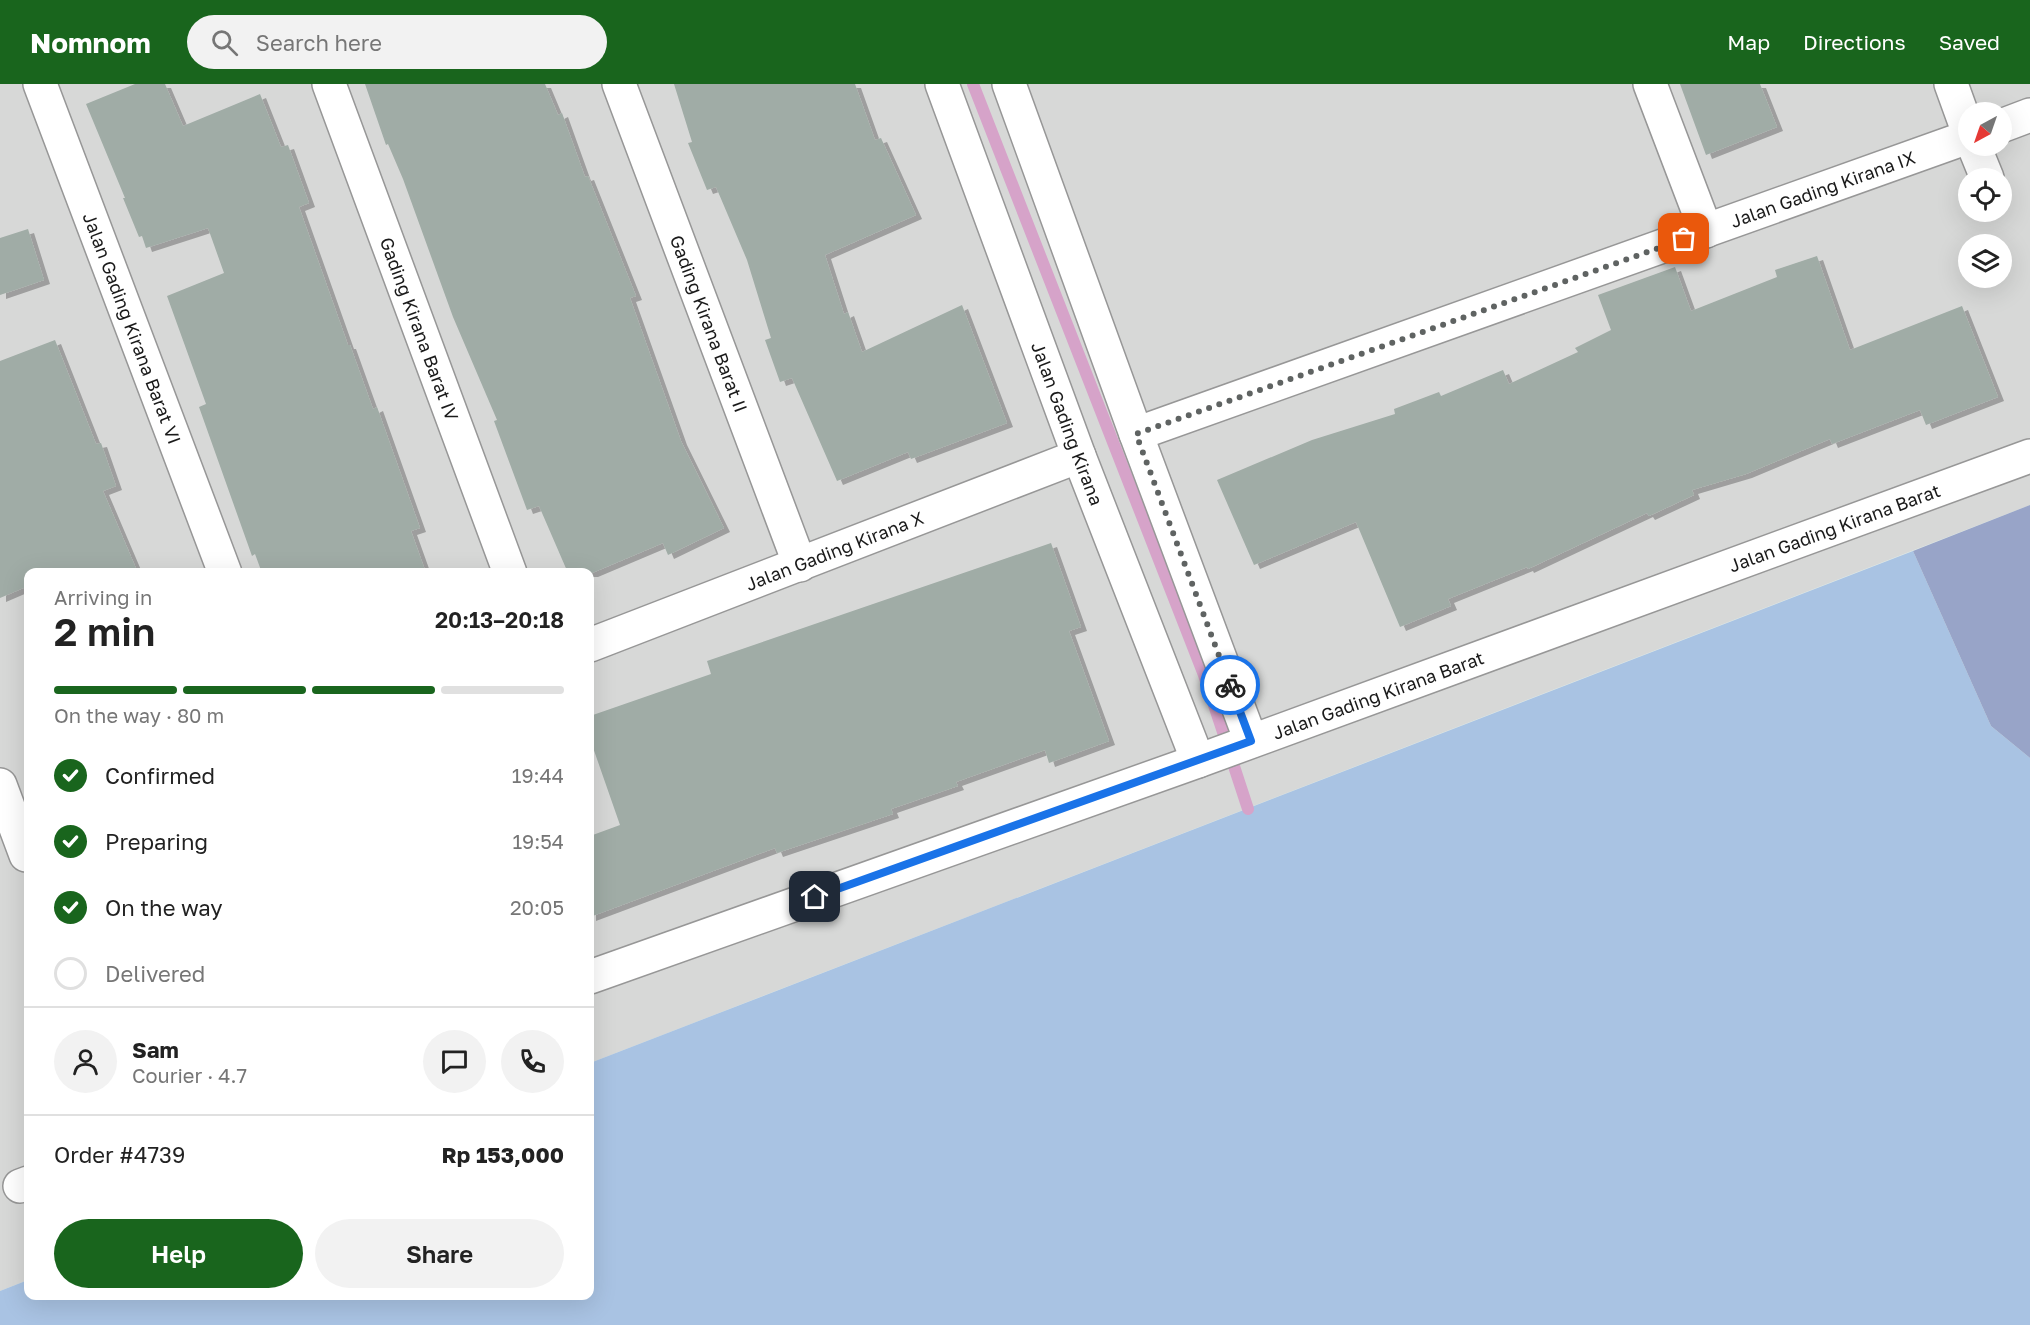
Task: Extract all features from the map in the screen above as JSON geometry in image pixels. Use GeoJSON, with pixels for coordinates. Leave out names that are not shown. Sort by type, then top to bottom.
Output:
{"type":"FeatureCollection","features":[{"type":"Feature","properties":{"kind":"street","name":"Jalan Gading Kirana Barat VI"},"geometry":{"type":"LineString","coordinates":[[40,84],[223,568]]}},
{"type":"Feature","properties":{"kind":"street","name":"Gading Kirana Barat IV"},"geometry":{"type":"LineString","coordinates":[[329,84],[508,568]]}},
{"type":"Feature","properties":{"kind":"street","name":"Gading Kirana Barat II"},"geometry":{"type":"LineString","coordinates":[[619,84],[800,565]]}},
{"type":"Feature","properties":{"kind":"street","name":"Jalan Gading Kirana"},"geometry":{"type":"LineString","coordinates":[[942,84],[1079,456],[1197,761]]}},
{"type":"Feature","properties":{"kind":"street"},"geometry":{"type":"LineString","coordinates":[[1009,84],[1136,434],[1251,741]]}},
{"type":"Feature","properties":{"kind":"street"},"geometry":{"type":"LineString","coordinates":[[1650,84],[1706,231]]}},
{"type":"Feature","properties":{"kind":"street"},"geometry":{"type":"LineString","coordinates":[[1951,84],[1958,103]]}},
{"type":"Feature","properties":{"kind":"street"},"geometry":{"type":"LineString","coordinates":[[2012,122],[2030,115]]}},
{"type":"Feature","properties":{"kind":"street","name":"Jalan Gading Kirana IX"},"geometry":{"type":"LineString","coordinates":[[1136,434],[1958,141]]}},
{"type":"Feature","properties":{"kind":"street","name":"Jalan Gading Kirana X"},"geometry":{"type":"LineString","coordinates":[[594,643],[1079,456]]}},
{"type":"Feature","properties":{"kind":"street","name":"Jalan Gading Kirana Barat"},"geometry":{"type":"LineString","coordinates":[[594,976],[1197,761],[2030,456]]}},
{"type":"Feature","properties":{"kind":"street"},"geometry":{"type":"LineString","coordinates":[[0,785],[18,858]]}},
{"type":"Feature","properties":{"kind":"shaded area"},"geometry":{"type":"Polygon","coordinates":[[[0,84],[2030,84],[2030,505],[594,1061],[594,568],[24,568],[24,1282],[0,1291],[0,84]]]}},
{"type":"Feature","properties":{"kind":"shaded area"},"geometry":{"type":"Polygon","coordinates":[[[2030,505],[2030,758],[1991,726],[1913,551],[2030,505]]]}},
{"type":"Feature","properties":{"kind":"shaded area"},"geometry":{"type":"Polygon","coordinates":[[[1913,551],[1991,726],[2030,758],[2030,1325],[0,1325],[0,1291],[24,1282],[24,1300],[594,1300],[594,1061],[1913,551]]]}},
{"type":"Feature","properties":{"kind":"building"},"geometry":{"type":"Polygon","coordinates":[[[135,84],[165,84],[183,126],[260,94],[281,147],[288,145],[309,203],[299,207],[348,345],[350,345],[373,409],[377,407],[420,528],[411,531],[424,568],[260,568],[255,554],[252,556],[199,407],[206,404],[167,296],[224,273],[208,228],[146,248],[142,236],[139,237],[86,104],[135,84]]]}},
{"type":"Feature","properties":{"kind":"building"},"geometry":{"type":"Polygon","coordinates":[[[365,84],[545,84],[558,115],[562,113],[585,177],[588,176],[636,296],[630,298],[681,441],[724,528],[668,555],[663,543],[594,572],[594,568],[566,568],[539,506],[527,510],[494,421],[497,420],[453,317],[403,179],[388,144],[386,145],[365,84]]]}},
{"type":"Feature","properties":{"kind":"building"},"geometry":{"type":"Polygon","coordinates":[[[674,84],[855,84],[875,140],[881,138],[916,215],[825,255],[844,314],[848,312],[862,352],[962,305],[1007,423],[911,459],[908,452],[837,481],[792,378],[780,382],[765,340],[771,338],[747,260],[716,187],[707,190],[688,143],[692,142],[674,84]]]}},
{"type":"Feature","properties":{"kind":"building"},"geometry":{"type":"Polygon","coordinates":[[[1680,84],[1760,84],[1777,127],[1706,155],[1680,84]]]}},
{"type":"Feature","properties":{"kind":"building"},"geometry":{"type":"Polygon","coordinates":[[[28,229],[44,280],[0,295],[0,238],[28,229]]]}},
{"type":"Feature","properties":{"kind":"building"},"geometry":{"type":"Polygon","coordinates":[[[1817,256],[1850,350],[1962,306],[1998,397],[1926,425],[1920,410],[1832,444],[1830,439],[1746,474],[1692,490],[1694,495],[1649,516],[1647,513],[1528,569],[1527,567],[1448,599],[1451,606],[1400,627],[1356,522],[1254,565],[1217,480],[1312,440],[1395,414],[1394,409],[1439,392],[1441,396],[1503,370],[1509,384],[1578,352],[1575,348],[1611,330],[1598,295],[1675,267],[1691,311],[1777,277],[1775,270],[1817,256]]]}},
{"type":"Feature","properties":{"kind":"building"},"geometry":{"type":"Polygon","coordinates":[[[55,340],[96,444],[101,443],[116,486],[103,491],[136,568],[24,568],[24,588],[0,598],[0,361],[55,340]]]}},
{"type":"Feature","properties":{"kind":"building"},"geometry":{"type":"Polygon","coordinates":[[[1051,543],[1081,627],[1069,631],[1109,741],[1049,763],[1045,750],[956,782],[958,786],[891,809],[893,814],[777,853],[775,848],[594,916],[594,835],[620,825],[594,750],[594,715],[711,674],[707,661],[1051,543]]]}},
{"type":"Feature","properties":{"kind":"waterway"},"geometry":{"type":"LineString","coordinates":[[973,84],[1204,675],[1228,747]]}},
{"type":"Feature","properties":{"kind":"waterway"},"geometry":{"type":"LineString","coordinates":[[1229,751],[1248,809]]}},
{"type":"Feature","properties":{"kind":"way so far"},"geometry":{"type":"LineString","coordinates":[[1230,685],[1136,434],[1684,239]]}},
{"type":"Feature","properties":{"kind":"route"},"geometry":{"type":"LineString","coordinates":[[815,897],[1251,741],[1230,685]]}}]}
